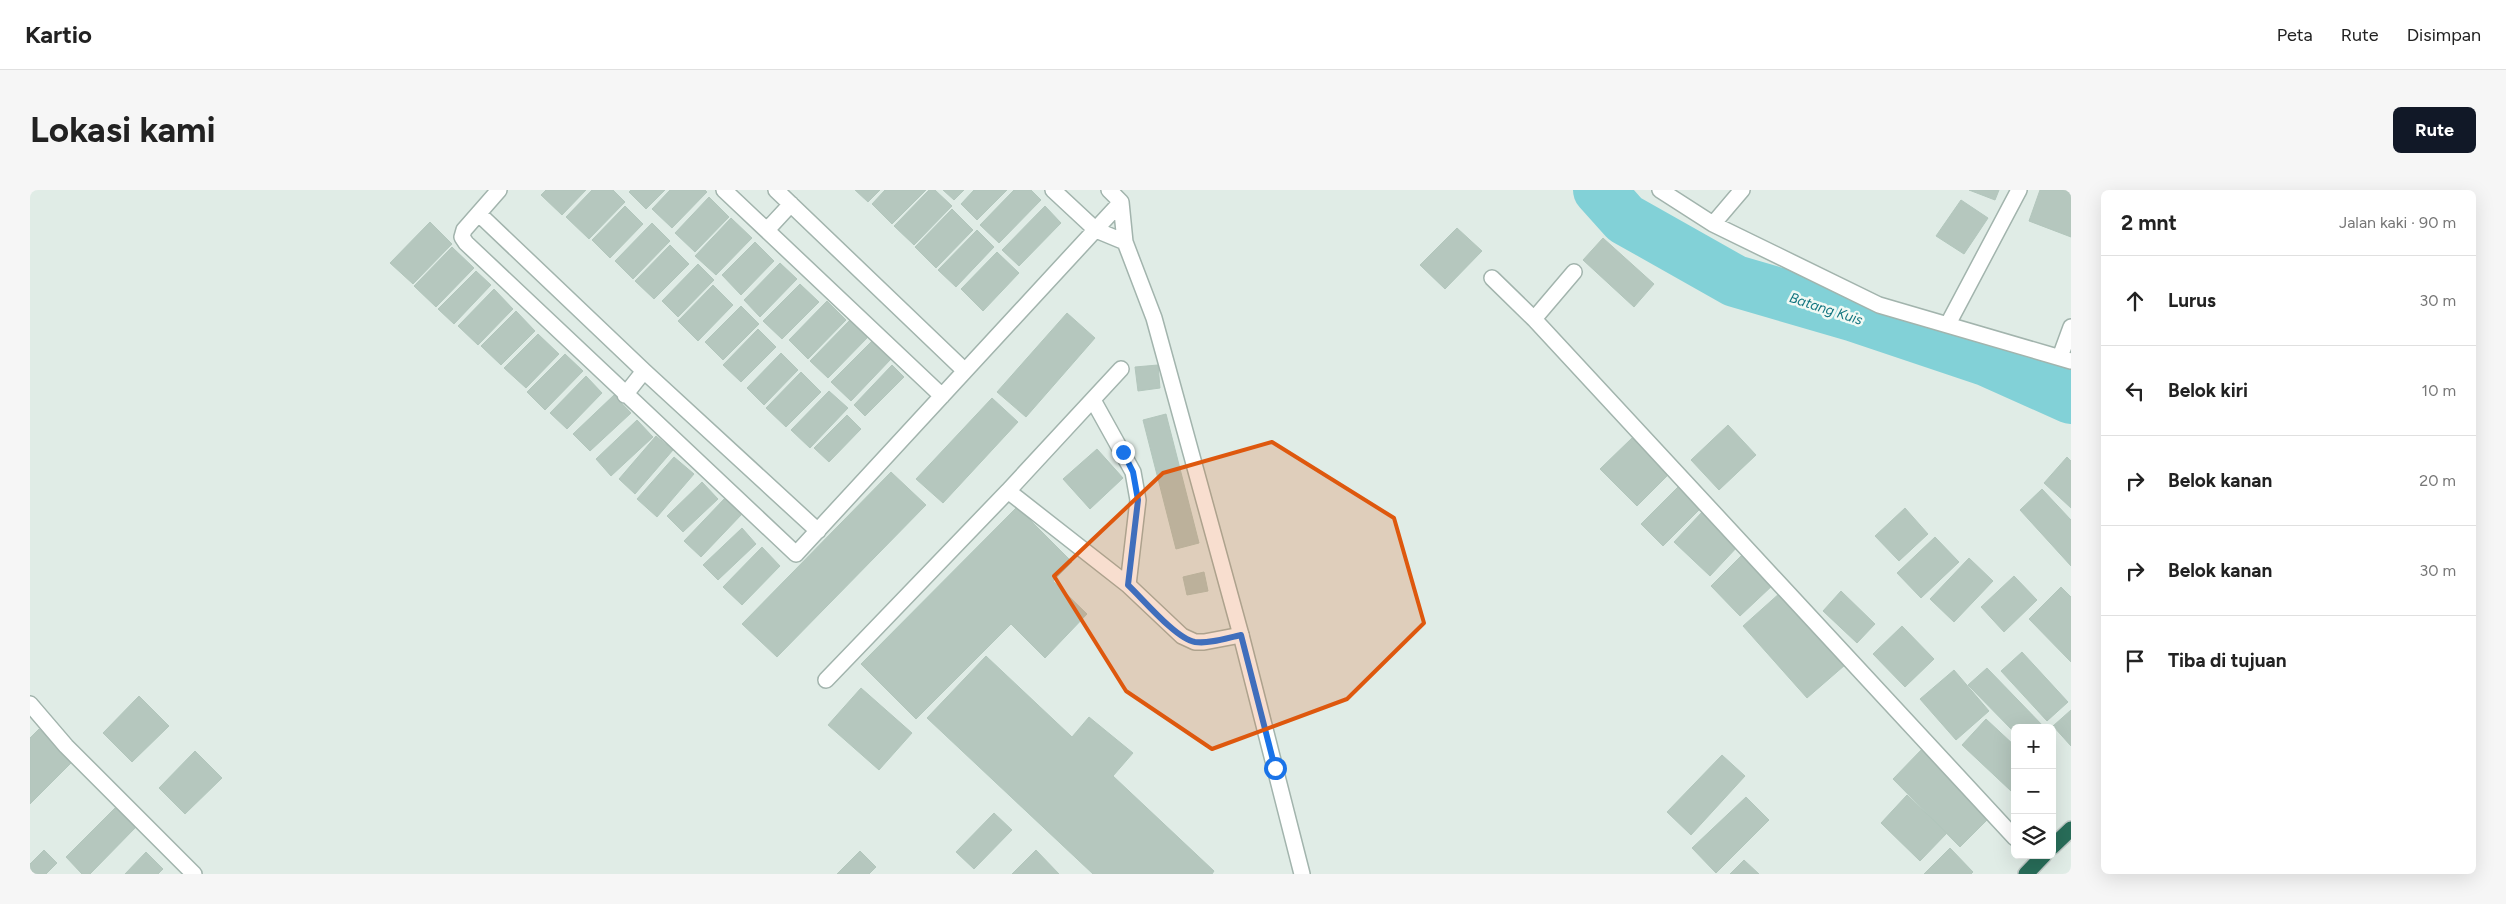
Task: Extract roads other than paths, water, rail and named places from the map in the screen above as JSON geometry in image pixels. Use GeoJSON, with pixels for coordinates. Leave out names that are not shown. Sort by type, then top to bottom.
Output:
{"type":"FeatureCollection","features":[{"type":"Feature","properties":{"kind":"highway"},"geometry":{"type":"LineString","coordinates":[[2056,843],[2071,828]]}},
{"type":"Feature","properties":{"kind":"highway"},"geometry":{"type":"LineString","coordinates":[[2026,874],[2037,859]]}},
{"type":"Feature","properties":{"kind":"street"},"geometry":{"type":"LineString","coordinates":[[499,190],[463,232],[462,237],[466,243],[793,553],[797,554],[964,370],[1121,202]]}},
{"type":"Feature","properties":{"kind":"street"},"geometry":{"type":"LineString","coordinates":[[724,190],[942,396]]}},
{"type":"Feature","properties":{"kind":"street"},"geometry":{"type":"LineString","coordinates":[[776,190],[964,370]]}},
{"type":"Feature","properties":{"kind":"street"},"geometry":{"type":"LineString","coordinates":[[1054,190],[1096,230],[1125,242]]}},
{"type":"Feature","properties":{"kind":"street"},"geometry":{"type":"LineString","coordinates":[[1109,190],[1121,202],[1125,242],[1154,318],[1241,635],[1302,874]]}},
{"type":"Feature","properties":{"kind":"street"},"geometry":{"type":"LineString","coordinates":[[1660,190],[1712,224],[1879,305],[1948,324],[2042,354],[2066,359],[2071,327]]}},
{"type":"Feature","properties":{"kind":"street"},"geometry":{"type":"LineString","coordinates":[[1712,224],[1742,190]]}},
{"type":"Feature","properties":{"kind":"street"},"geometry":{"type":"LineString","coordinates":[[1948,324],[2019,190]]}},
{"type":"Feature","properties":{"kind":"street"},"geometry":{"type":"LineString","coordinates":[[767,230],[791,204]]}},
{"type":"Feature","properties":{"kind":"street"},"geometry":{"type":"LineString","coordinates":[[479,214],[644,371],[818,531]]}},
{"type":"Feature","properties":{"kind":"street"},"geometry":{"type":"LineString","coordinates":[[1534,319],[1574,272]]}},
{"type":"Feature","properties":{"kind":"street"},"geometry":{"type":"LineString","coordinates":[[1492,278],[1534,319],[2011,834]]}},
{"type":"Feature","properties":{"kind":"street"},"geometry":{"type":"LineString","coordinates":[[826,680],[1008,491],[1121,369]]}},
{"type":"Feature","properties":{"kind":"street"},"geometry":{"type":"LineString","coordinates":[[625,395],[644,371]]}},
{"type":"Feature","properties":{"kind":"street"},"geometry":{"type":"LineString","coordinates":[[1093,400],[1133,472],[1138,500],[1128,585]]}},
{"type":"Feature","properties":{"kind":"street"},"geometry":{"type":"LineString","coordinates":[[1008,491],[1128,585],[1174,629],[1190,640],[1204,642],[1241,635]]}},
{"type":"Feature","properties":{"kind":"street"},"geometry":{"type":"LineString","coordinates":[[30,704],[66,746],[194,874]]}},
{"type":"Feature","properties":{"kind":"waterway","name":"Batang Kuis"},"geometry":{"type":"LineString","coordinates":[[1599,190],[1625,219],[1735,281],[1855,316],[1986,360],[2071,398]]}}]}
